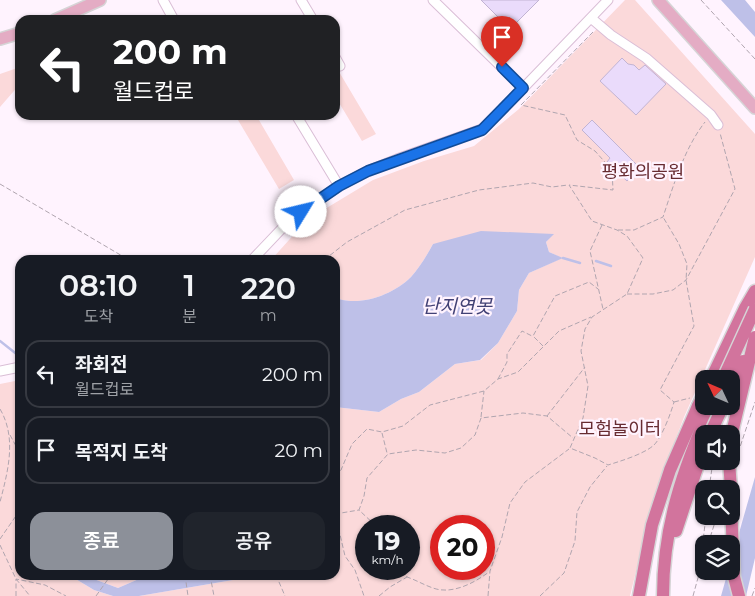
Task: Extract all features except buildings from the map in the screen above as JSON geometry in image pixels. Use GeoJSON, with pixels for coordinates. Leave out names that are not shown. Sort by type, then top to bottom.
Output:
{"type":"FeatureCollection","features":[{"type":"Feature","properties":{"kind":"highway"},"geometry":{"type":"LineString","coordinates":[[715,370],[744,308],[755,291]]}},
{"type":"Feature","properties":{"kind":"highway"},"geometry":{"type":"LineString","coordinates":[[727,370],[755,309]]}},
{"type":"Feature","properties":{"kind":"highway"},"geometry":{"type":"LineString","coordinates":[[739,370],[755,331]]}},
{"type":"Feature","properties":{"kind":"highway"},"geometry":{"type":"LineString","coordinates":[[733,425],[755,337]]}},
{"type":"Feature","properties":{"kind":"highway"},"geometry":{"type":"LineString","coordinates":[[639,596],[652,525],[670,470],[696,415]]}},
{"type":"Feature","properties":{"kind":"highway"},"geometry":{"type":"LineString","coordinates":[[663,596],[667,537],[674,501],[693,446],[699,415]]}},
{"type":"Feature","properties":{"kind":"highway"},"geometry":{"type":"LineString","coordinates":[[656,596],[696,470]]}},
{"type":"Feature","properties":{"kind":"highway"},"geometry":{"type":"LineString","coordinates":[[732,525],[734,577],[739,596]]}},
{"type":"Feature","properties":{"kind":"main road"},"geometry":{"type":"LineString","coordinates":[[65,15],[100,0]]}},
{"type":"Feature","properties":{"kind":"main road"},"geometry":{"type":"LineString","coordinates":[[658,0],[755,108]]}},
{"type":"Feature","properties":{"kind":"main road"},"geometry":{"type":"LineString","coordinates":[[0,40],[15,35]]}},
{"type":"Feature","properties":{"kind":"lane"},"geometry":{"type":"LineString","coordinates":[[163,0],[171,15]]}},
{"type":"Feature","properties":{"kind":"lane"},"geometry":{"type":"LineString","coordinates":[[301,0],[309,15]]}},
{"type":"Feature","properties":{"kind":"lane"},"geometry":{"type":"LineString","coordinates":[[433,0],[523,88]]}},
{"type":"Feature","properties":{"kind":"lane"},"geometry":{"type":"LineString","coordinates":[[257,255],[289,221],[339,186],[397,159],[482,130],[608,0]]}},
{"type":"Feature","properties":{"kind":"lane"},"geometry":{"type":"LineString","coordinates":[[591,18],[598,26],[646,58],[710,115],[718,125]]}},
{"type":"Feature","properties":{"kind":"lane"},"geometry":{"type":"LineString","coordinates":[[299,120],[339,186]]}},
{"type":"Feature","properties":{"kind":"lane"},"geometry":{"type":"LineString","coordinates":[[0,371],[15,368]]}},
{"type":"Feature","properties":{"kind":"path"},"geometry":{"type":"LineString","coordinates":[[701,0],[755,59]]}},
{"type":"Feature","properties":{"kind":"path"},"geometry":{"type":"LineString","coordinates":[[330,255],[347,242],[405,210],[479,190],[533,184],[552,187],[569,185],[613,190],[612,170],[595,151],[578,140],[565,115],[521,105],[598,26]]}},
{"type":"Feature","properties":{"kind":"path"},"geometry":{"type":"LineString","coordinates":[[695,401],[674,402],[660,390],[694,326],[686,280],[687,264],[679,244],[664,218],[677,176],[695,135],[710,115]]}},
{"type":"Feature","properties":{"kind":"path"},"geometry":{"type":"LineString","coordinates":[[340,471],[352,444],[366,429],[382,432],[403,426],[430,405],[484,391],[498,379],[518,372],[559,331],[592,316],[627,294],[652,294],[672,290],[686,280],[735,189],[718,125]]}},
{"type":"Feature","properties":{"kind":"path"},"geometry":{"type":"LineString","coordinates":[[0,184],[121,255]]}},
{"type":"Feature","properties":{"kind":"path"},"geometry":{"type":"LineString","coordinates":[[569,185],[592,220],[627,236],[643,258],[627,294]]}},
{"type":"Feature","properties":{"kind":"path"},"geometry":{"type":"LineString","coordinates":[[617,230],[634,230],[664,218]]}},
{"type":"Feature","properties":{"kind":"path"},"geometry":{"type":"LineString","coordinates":[[603,224],[590,251],[603,309]]}},
{"type":"Feature","properties":{"kind":"path"},"geometry":{"type":"LineString","coordinates":[[533,336],[555,296],[589,282],[598,289]]}},
{"type":"Feature","properties":{"kind":"path"},"geometry":{"type":"LineString","coordinates":[[495,557],[510,503],[526,482],[570,448],[583,418],[588,386],[582,351],[585,329],[592,316]]}},
{"type":"Feature","properties":{"kind":"path"},"geometry":{"type":"LineString","coordinates":[[498,379],[507,362],[507,354],[522,331],[533,336],[544,347]]}},
{"type":"Feature","properties":{"kind":"path"},"geometry":{"type":"LineString","coordinates":[[547,416],[584,368]]}},
{"type":"Feature","properties":{"kind":"path"},"geometry":{"type":"LineString","coordinates":[[359,510],[367,478],[388,454],[416,450],[445,453],[461,448],[474,435],[481,418],[484,391]]}},
{"type":"Feature","properties":{"kind":"path"},"geometry":{"type":"LineString","coordinates":[[540,596],[564,573],[575,541],[577,512],[590,487],[608,466],[631,458],[655,445],[669,418],[674,402]]}},
{"type":"Feature","properties":{"kind":"path"},"geometry":{"type":"LineString","coordinates":[[740,440],[755,402]]}},
{"type":"Feature","properties":{"kind":"path"},"geometry":{"type":"LineString","coordinates":[[0,409],[15,444]]}},
{"type":"Feature","properties":{"kind":"path"},"geometry":{"type":"LineString","coordinates":[[481,418],[523,413],[547,416],[574,439]]}},
{"type":"Feature","properties":{"kind":"path"},"geometry":{"type":"LineString","coordinates":[[382,432],[388,454]]}},
{"type":"Feature","properties":{"kind":"path"},"geometry":{"type":"LineString","coordinates":[[0,502],[9,468],[10,434]]}},
{"type":"Feature","properties":{"kind":"path"},"geometry":{"type":"LineString","coordinates":[[570,448],[595,458],[608,466]]}},
{"type":"Feature","properties":{"kind":"path"},"geometry":{"type":"LineString","coordinates":[[340,513],[359,510]]}},
{"type":"Feature","properties":{"kind":"path"},"geometry":{"type":"LineString","coordinates":[[359,510],[364,515]]}},
{"type":"Feature","properties":{"kind":"path"},"geometry":{"type":"LineString","coordinates":[[0,539],[15,517]]}},
{"type":"Feature","properties":{"kind":"path"},"geometry":{"type":"LineString","coordinates":[[340,535],[345,556],[355,570],[364,596]]}},
{"type":"Feature","properties":{"kind":"path"},"geometry":{"type":"LineString","coordinates":[[0,544],[15,577]]}},
{"type":"Feature","properties":{"kind":"path"},"geometry":{"type":"LineString","coordinates":[[16,580],[16,596]]}},
{"type":"Feature","properties":{"kind":"path"},"geometry":{"type":"LineString","coordinates":[[17,580],[30,596]]}},
{"type":"Feature","properties":{"kind":"path"},"geometry":{"type":"LineString","coordinates":[[21,580],[45,585],[66,596]]}},
{"type":"Feature","properties":{"kind":"path"},"geometry":{"type":"LineString","coordinates":[[97,595],[108,580]]}},
{"type":"Feature","properties":{"kind":"path"},"geometry":{"type":"LineString","coordinates":[[186,580],[188,596]]}},
{"type":"Feature","properties":{"kind":"path"},"geometry":{"type":"LineString","coordinates":[[211,580],[214,596]]}},
{"type":"Feature","properties":{"kind":"path"},"geometry":{"type":"LineString","coordinates":[[278,580],[285,596]]}},
{"type":"Feature","properties":{"kind":"path"},"geometry":{"type":"LineString","coordinates":[[379,596],[403,580]]}},
{"type":"Feature","properties":{"kind":"path"},"geometry":{"type":"LineString","coordinates":[[415,580],[435,589],[452,590],[477,580]]}},
{"type":"Feature","properties":{"kind":"path"},"geometry":{"type":"LineString","coordinates":[[488,596],[489,580]]}},
{"type":"Feature","properties":{"kind":"path"},"geometry":{"type":"LineString","coordinates":[[693,596],[697,580]]}},
{"type":"Feature","properties":{"kind":"path"},"geometry":{"type":"LineString","coordinates":[[752,596],[755,588]]}},
{"type":"Feature","properties":{"kind":"green space","name":"평화의공원"},"geometry":{"type":"Polygon","coordinates":[[[625,0],[635,0],[755,134],[755,257],[705,370],[695,370],[695,392],[655,494],[630,596],[139,596],[233,580],[340,580],[340,408],[379,412],[401,399],[419,392],[455,364],[481,360],[498,343],[517,311],[519,290],[529,273],[562,258],[549,252],[546,242],[553,234],[433,244],[411,277],[396,289],[368,300],[348,301],[340,299],[340,255],[276,255],[298,230],[315,215],[373,180],[424,161],[474,146],[519,109],[625,0]]]}},
{"type":"Feature","properties":{"kind":"green space"},"geometry":{"type":"Polygon","coordinates":[[[15,69],[15,90],[0,107],[0,74],[15,69]]]}},
{"type":"Feature","properties":{"kind":"green space"},"geometry":{"type":"Polygon","coordinates":[[[340,73],[376,134],[362,141],[340,104],[340,73]]]}},
{"type":"Feature","properties":{"kind":"green space"},"geometry":{"type":"Polygon","coordinates":[[[238,120],[259,120],[294,180],[279,189],[238,120]]]}},
{"type":"Feature","properties":{"kind":"green space"},"geometry":{"type":"Polygon","coordinates":[[[15,381],[15,580],[77,580],[94,590],[113,596],[0,596],[0,384],[15,381]]]}},
{"type":"Feature","properties":{"kind":"green space"},"geometry":{"type":"Polygon","coordinates":[[[96,580],[136,580],[118,588],[96,580]]]}},
{"type":"Feature","properties":{"kind":"water"},"geometry":{"type":"Polygon","coordinates":[[[721,0],[745,0],[755,12],[755,37],[721,0]]]}},
{"type":"Feature","properties":{"kind":"water","name":"난지연못"},"geometry":{"type":"Polygon","coordinates":[[[481,231],[554,234],[546,242],[549,252],[563,258],[529,273],[519,290],[517,311],[498,343],[480,360],[455,364],[419,392],[401,399],[379,412],[340,408],[340,299],[348,301],[368,300],[396,289],[411,277],[433,244],[481,231]]]}},
{"type":"Feature","properties":{"kind":"water"},"geometry":{"type":"Polygon","coordinates":[[[755,477],[755,558],[746,596],[721,596],[726,580],[740,580],[740,535],[738,535],[755,477]]]}},
{"type":"Feature","properties":{"kind":"water"},"geometry":{"type":"Polygon","coordinates":[[[77,580],[96,580],[118,588],[136,580],[233,580],[139,596],[113,596],[94,590],[77,580]]]}},
{"type":"Feature","properties":{"kind":"waterway"},"geometry":{"type":"LineString","coordinates":[[563,258],[580,263]]}},
{"type":"Feature","properties":{"kind":"waterway"},"geometry":{"type":"LineString","coordinates":[[596,261],[611,266]]}},
{"type":"Feature","properties":{"kind":"waterway"},"geometry":{"type":"LineString","coordinates":[[0,341],[15,353]]}},
{"type":"Feature","properties":{"kind":"route"},"geometry":{"type":"LineString","coordinates":[[301,212],[339,186],[368,171],[482,130],[523,88],[502,67]]}},
{"type":"Feature","properties":{"kind":"park label","name":"모험놀이터"},"geometry":{"type":"Point","coordinates":[620,429]}}]}
